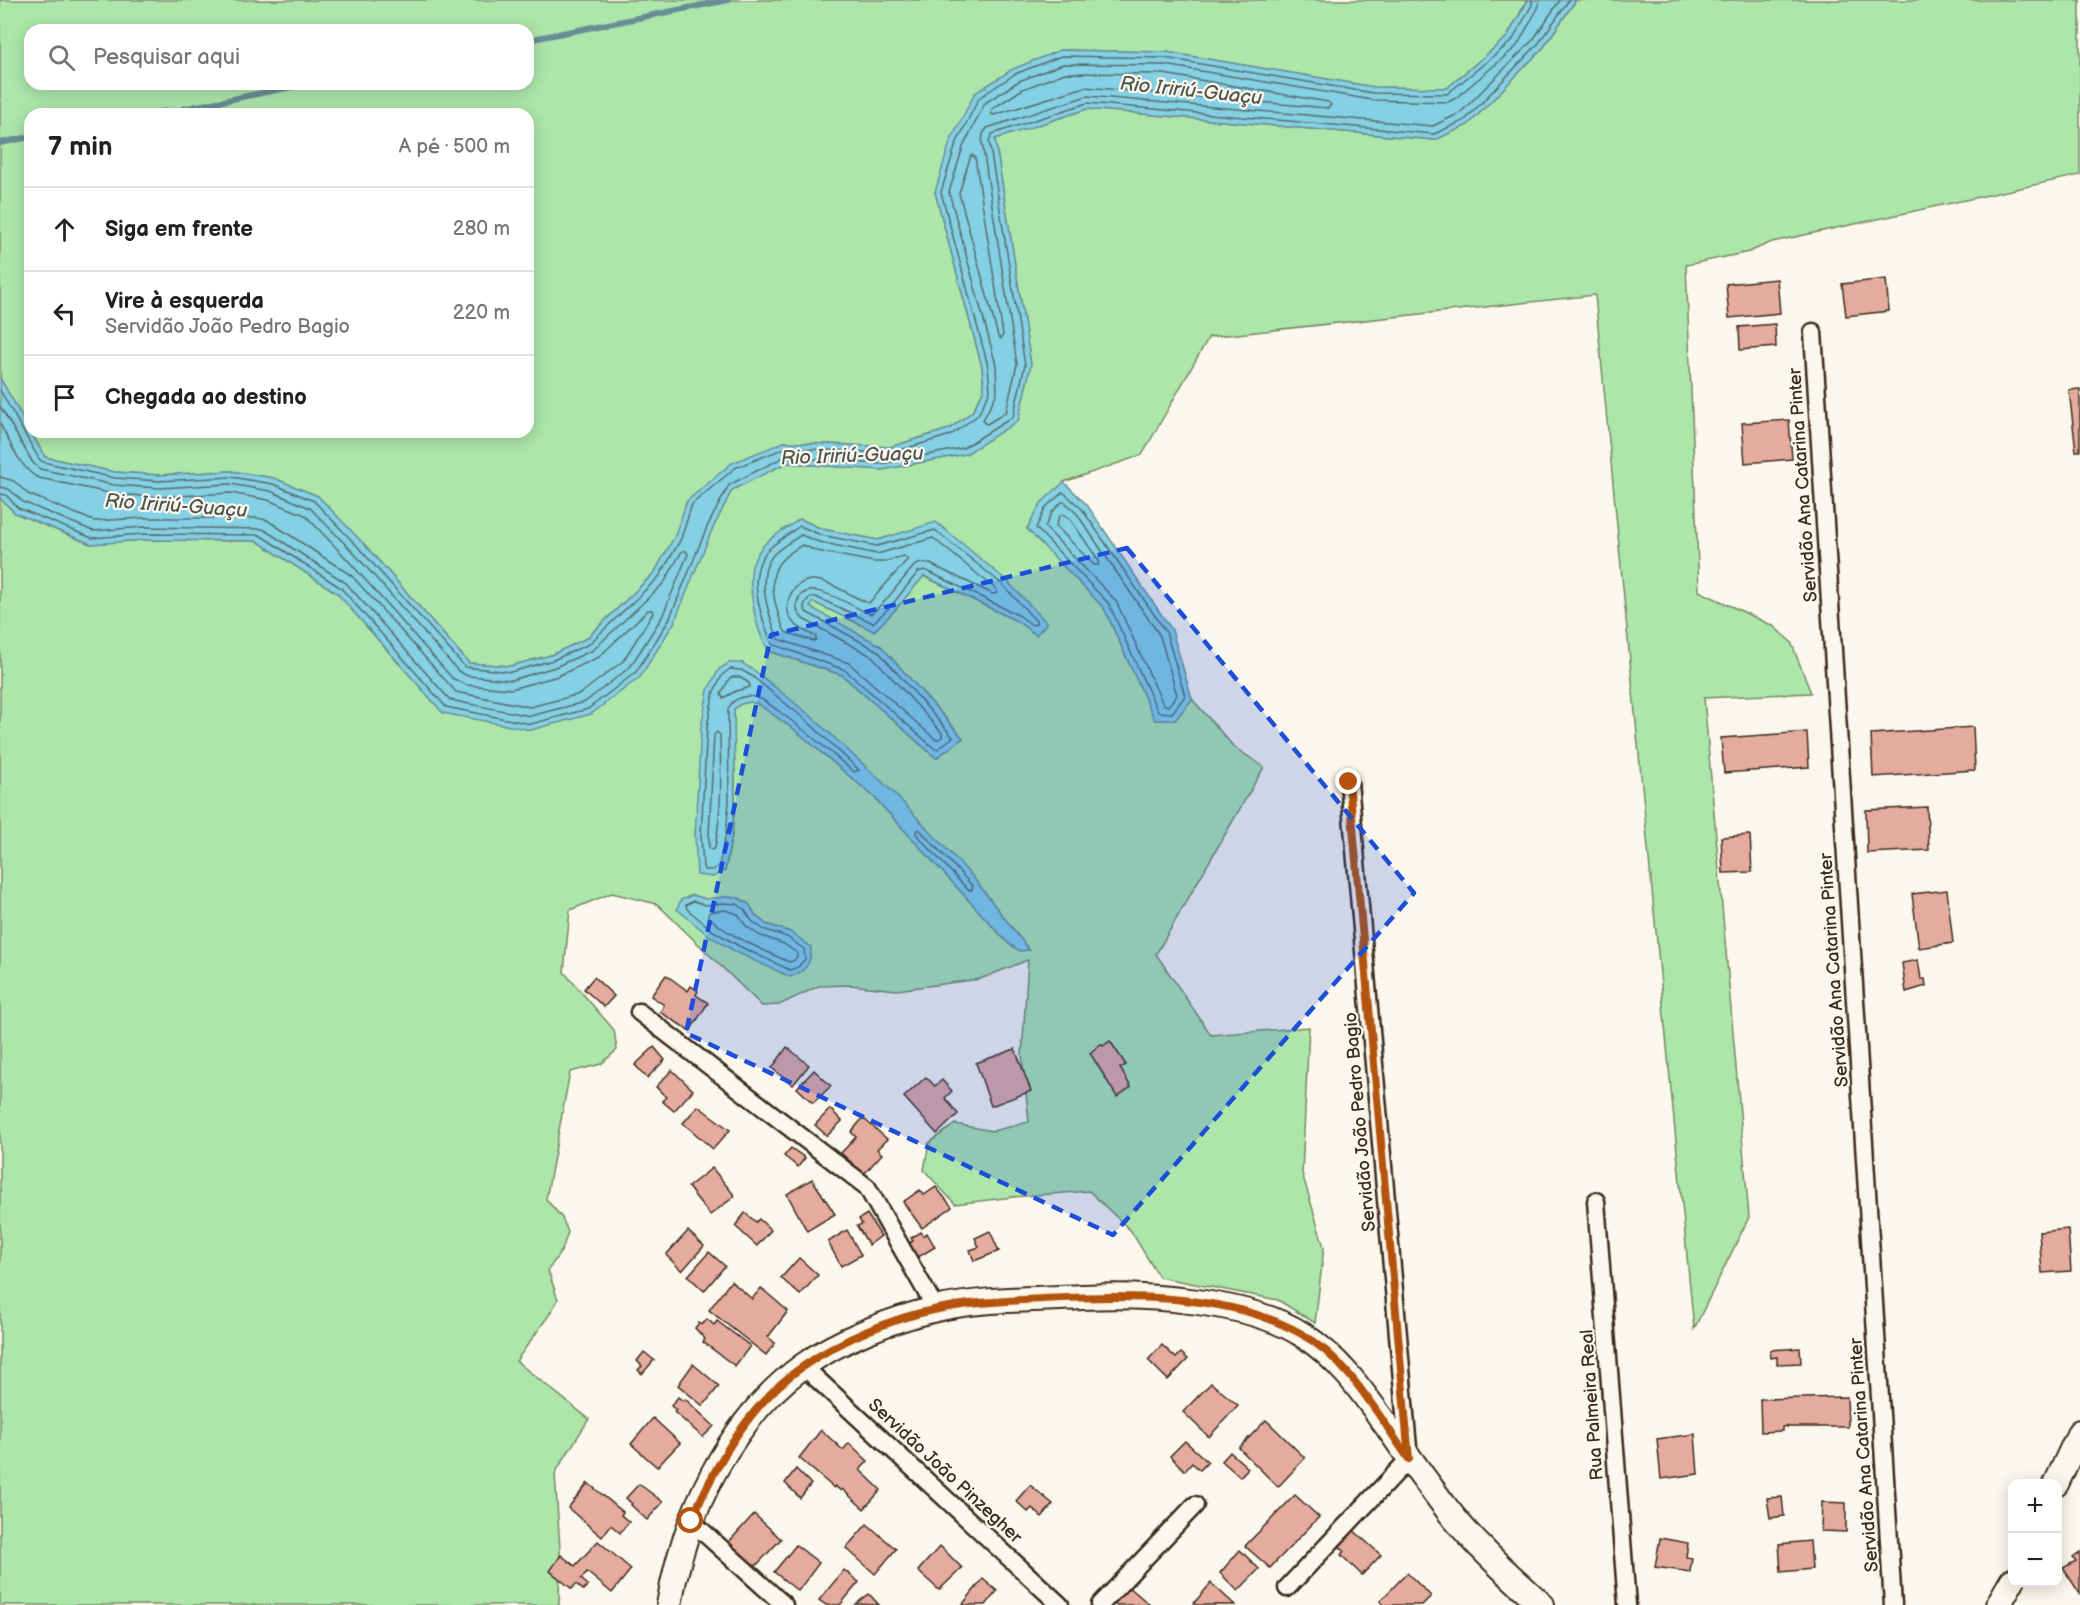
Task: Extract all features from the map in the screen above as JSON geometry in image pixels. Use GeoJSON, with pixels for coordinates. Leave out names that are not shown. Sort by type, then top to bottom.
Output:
{"type":"FeatureCollection","features":[{"type":"Feature","properties":{"kind":"street","name":"Servidão Ana Catarina Pinter"},"geometry":{"type":"LineString","coordinates":[[1813,332],[1893,1605]]}},
{"type":"Feature","properties":{"kind":"street","name":"Servidão João Pedro Bagio"},"geometry":{"type":"LineString","coordinates":[[1349,782],[1409,1459]]}},
{"type":"Feature","properties":{"kind":"street"},"geometry":{"type":"LineString","coordinates":[[639,1012],[867,1187],[936,1309]]}},
{"type":"Feature","properties":{"kind":"street","name":"Rua Palmeira Real"},"geometry":{"type":"LineString","coordinates":[[1596,1201],[1627,1605]]}},
{"type":"Feature","properties":{"kind":"street"},"geometry":{"type":"LineString","coordinates":[[669,1605],[691,1521],[712,1475],[739,1431],[770,1394],[803,1366],[836,1346],[882,1326],[936,1309],[973,1303],[1109,1296],[1172,1298],[1223,1307],[1267,1318],[1301,1333],[1330,1354],[1358,1386],[1450,1513],[1498,1565],[1542,1605]]}},
{"type":"Feature","properties":{"kind":"street","name":"Servidão João Pinzegher"},"geometry":{"type":"LineString","coordinates":[[803,1366],[1060,1605]]}},
{"type":"Feature","properties":{"kind":"street"},"geometry":{"type":"LineString","coordinates":[[2058,1479],[2080,1432]]}},
{"type":"Feature","properties":{"kind":"street"},"geometry":{"type":"LineString","coordinates":[[1287,1588],[1409,1459]]}},
{"type":"Feature","properties":{"kind":"street"},"geometry":{"type":"LineString","coordinates":[[1100,1605],[1194,1505]]}},
{"type":"Feature","properties":{"kind":"street"},"geometry":{"type":"LineString","coordinates":[[691,1521],[784,1605]]}},
{"type":"Feature","properties":{"kind":"street"},"geometry":{"type":"LineString","coordinates":[[1998,1605],[2009,1587]]}},
{"type":"Feature","properties":{"kind":"highlighted area"},"geometry":{"type":"Polygon","coordinates":[[[1127,548],[1414,893],[1113,1235],[686,1033],[771,635],[1127,548]]]}},
{"type":"Feature","properties":{"kind":"green space"},"geometry":{"type":"Polygon","coordinates":[[[0,0],[1527,0],[1507,37],[1447,88],[1374,87],[1166,52],[1060,50],[935,192],[982,367],[984,389],[972,412],[949,429],[890,447],[784,442],[687,501],[675,536],[654,573],[587,638],[551,655],[510,666],[469,663],[363,543],[274,478],[231,471],[159,475],[115,472],[45,457],[34,438],[534,438],[534,108],[24,108],[24,420],[0,378],[0,0]]]}},
{"type":"Feature","properties":{"kind":"green space"},"geometry":{"type":"Polygon","coordinates":[[[1576,0],[2080,0],[2080,175],[1772,242],[1749,252],[1686,265],[1699,591],[1773,626],[1791,642],[1811,693],[1704,698],[1749,1217],[1694,1329],[1595,295],[1209,337],[1142,455],[1064,482],[1027,528],[1104,608],[1155,720],[1175,720],[1192,699],[1234,747],[1264,767],[1156,954],[1211,1035],[1309,1027],[1302,1173],[1324,1247],[1315,1323],[1278,1300],[1159,1277],[1131,1231],[1089,1191],[955,1204],[924,1170],[929,1143],[955,1124],[993,1131],[1029,1122],[1022,1055],[1028,960],[980,979],[897,990],[850,985],[819,986],[779,1005],[762,1006],[657,904],[612,893],[570,910],[564,972],[614,1030],[617,1050],[601,1064],[570,1072],[546,1199],[562,1218],[568,1232],[562,1250],[548,1270],[558,1300],[516,1361],[589,1419],[555,1473],[560,1549],[559,1605],[0,1605],[0,498],[15,513],[90,544],[144,540],[257,541],[337,593],[400,665],[531,730],[712,530],[732,490],[786,463],[882,470],[965,454],[1018,420],[1031,365],[995,139],[1087,109],[1435,140],[1468,125],[1543,48],[1576,0]],[[800,519],[767,649],[842,675],[936,758],[963,738],[881,646],[809,607],[813,602],[874,631],[923,576],[1017,621],[1036,635],[936,523],[878,540],[822,529],[800,519]],[[742,663],[695,835],[725,871],[735,802],[734,709],[750,702],[758,704],[795,730],[873,796],[1009,944],[1029,950],[972,876],[742,663]],[[691,895],[694,922],[708,935],[750,957],[790,932],[766,924],[756,916],[749,904],[739,898],[706,899],[691,895]]]}},
{"type":"Feature","properties":{"kind":"water","name":"Rio Iririú-Guaçu"},"geometry":{"type":"Polygon","coordinates":[[[1528,0],[1576,0],[1543,48],[1468,125],[1435,140],[1087,109],[995,139],[1031,365],[1018,421],[966,454],[882,470],[786,463],[732,490],[712,530],[674,623],[640,677],[591,714],[531,730],[443,713],[337,593],[257,541],[144,540],[91,544],[15,513],[0,498],[0,378],[24,420],[24,438],[34,438],[45,457],[115,472],[159,475],[231,471],[274,478],[318,496],[363,543],[469,663],[510,666],[551,655],[587,638],[654,573],[675,536],[687,501],[732,463],[784,442],[890,447],[949,429],[972,412],[984,389],[982,367],[935,192],[950,142],[975,93],[1013,69],[1060,50],[1166,52],[1374,87],[1447,88],[1507,37],[1528,0]]]}},
{"type":"Feature","properties":{"kind":"water"},"geometry":{"type":"Polygon","coordinates":[[[1064,482],[1087,505],[1172,630],[1192,699],[1175,720],[1155,720],[1104,608],[1027,529],[1041,503],[1064,482]]]}},
{"type":"Feature","properties":{"kind":"water"},"geometry":{"type":"Polygon","coordinates":[[[800,519],[822,529],[878,540],[936,522],[1006,580],[1047,623],[1036,635],[1017,621],[924,576],[874,631],[813,602],[810,607],[881,646],[963,738],[936,758],[842,675],[772,652],[766,646],[754,610],[751,583],[753,563],[766,543],[800,519]]]}},
{"type":"Feature","properties":{"kind":"water"},"geometry":{"type":"Polygon","coordinates":[[[729,663],[742,663],[755,671],[811,716],[893,792],[972,876],[1029,950],[1020,951],[1009,944],[873,796],[795,730],[758,704],[750,702],[734,709],[735,802],[725,871],[713,877],[697,875],[695,835],[701,727],[708,690],[719,669],[729,663]]]}},
{"type":"Feature","properties":{"kind":"water"},"geometry":{"type":"Polygon","coordinates":[[[692,895],[706,899],[738,898],[749,904],[756,916],[766,924],[790,932],[811,947],[810,958],[806,966],[790,977],[736,952],[708,935],[677,909],[681,900],[692,895]]]}},
{"type":"Feature","properties":{"kind":"building"},"geometry":{"type":"Polygon","coordinates":[[[1777,279],[1780,313],[1729,318],[1726,284],[1777,279]]]}},
{"type":"Feature","properties":{"kind":"building"},"geometry":{"type":"Polygon","coordinates":[[[1886,279],[1889,311],[1846,316],[1842,284],[1886,279]]]}},
{"type":"Feature","properties":{"kind":"building"},"geometry":{"type":"Polygon","coordinates":[[[1775,324],[1776,347],[1740,350],[1739,327],[1775,324]]]}},
{"type":"Feature","properties":{"kind":"building"},"geometry":{"type":"Polygon","coordinates":[[[2080,389],[2080,451],[2076,451],[2069,390],[2080,389]]]}},
{"type":"Feature","properties":{"kind":"building"},"geometry":{"type":"Polygon","coordinates":[[[1789,420],[1792,459],[1745,463],[1742,423],[1789,420]]]}},
{"type":"Feature","properties":{"kind":"building"},"geometry":{"type":"Polygon","coordinates":[[[1973,727],[1975,770],[1873,777],[1871,734],[1973,727]]]}},
{"type":"Feature","properties":{"kind":"building"},"geometry":{"type":"Polygon","coordinates":[[[1807,732],[1809,767],[1724,773],[1721,738],[1807,732]]]}},
{"type":"Feature","properties":{"kind":"building"},"geometry":{"type":"Polygon","coordinates":[[[1927,807],[1929,850],[1867,853],[1866,810],[1927,807]]]}},
{"type":"Feature","properties":{"kind":"building"},"geometry":{"type":"Polygon","coordinates":[[[1750,835],[1752,872],[1723,873],[1721,837],[1750,835]]]}},
{"type":"Feature","properties":{"kind":"building"},"geometry":{"type":"Polygon","coordinates":[[[1947,890],[1953,943],[1919,948],[1912,894],[1947,890]]]}},
{"type":"Feature","properties":{"kind":"building"},"geometry":{"type":"Polygon","coordinates":[[[1918,960],[1921,979],[1925,979],[1926,986],[1906,992],[1902,963],[1918,960]]]}},
{"type":"Feature","properties":{"kind":"building"},"geometry":{"type":"Polygon","coordinates":[[[666,975],[688,991],[691,986],[698,991],[696,995],[708,1003],[690,1031],[660,1012],[664,1005],[651,996],[666,975]]]}},
{"type":"Feature","properties":{"kind":"building"},"geometry":{"type":"Polygon","coordinates":[[[594,977],[614,996],[604,1007],[584,989],[594,977]]]}},
{"type":"Feature","properties":{"kind":"building"},"geometry":{"type":"Polygon","coordinates":[[[1110,1041],[1126,1065],[1120,1068],[1131,1087],[1117,1097],[1090,1053],[1101,1044],[1103,1046],[1110,1041]]]}},
{"type":"Feature","properties":{"kind":"building"},"geometry":{"type":"Polygon","coordinates":[[[654,1047],[665,1060],[647,1078],[635,1065],[654,1047]]]}},
{"type":"Feature","properties":{"kind":"building"},"geometry":{"type":"Polygon","coordinates":[[[787,1047],[809,1065],[793,1085],[772,1068],[787,1047]]]}},
{"type":"Feature","properties":{"kind":"building"},"geometry":{"type":"Polygon","coordinates":[[[1015,1049],[1031,1091],[991,1106],[976,1063],[1015,1049]]]}},
{"type":"Feature","properties":{"kind":"building"},"geometry":{"type":"Polygon","coordinates":[[[672,1070],[693,1090],[674,1111],[662,1101],[666,1097],[656,1087],[672,1070]]]}},
{"type":"Feature","properties":{"kind":"building"},"geometry":{"type":"Polygon","coordinates":[[[814,1070],[831,1086],[813,1103],[797,1088],[814,1070]]]}},
{"type":"Feature","properties":{"kind":"building"},"geometry":{"type":"Polygon","coordinates":[[[926,1077],[935,1086],[942,1080],[952,1091],[945,1098],[958,1114],[937,1134],[904,1097],[926,1077]]]}},
{"type":"Feature","properties":{"kind":"building"},"geometry":{"type":"Polygon","coordinates":[[[698,1106],[730,1130],[713,1149],[683,1123],[698,1106]]]}},
{"type":"Feature","properties":{"kind":"building"},"geometry":{"type":"Polygon","coordinates":[[[830,1109],[842,1121],[827,1136],[815,1125],[830,1109]]]}},
{"type":"Feature","properties":{"kind":"building"},"geometry":{"type":"Polygon","coordinates":[[[863,1118],[887,1139],[877,1149],[882,1154],[864,1174],[841,1153],[856,1137],[851,1132],[863,1118]]]}},
{"type":"Feature","properties":{"kind":"building"},"geometry":{"type":"Polygon","coordinates":[[[791,1148],[805,1158],[798,1167],[784,1156],[791,1148]]]}},
{"type":"Feature","properties":{"kind":"building"},"geometry":{"type":"Polygon","coordinates":[[[712,1168],[735,1196],[710,1215],[688,1187],[712,1168]]]}},
{"type":"Feature","properties":{"kind":"building"},"geometry":{"type":"Polygon","coordinates":[[[812,1179],[835,1214],[807,1231],[787,1194],[812,1179]]]}},
{"type":"Feature","properties":{"kind":"building"},"geometry":{"type":"Polygon","coordinates":[[[936,1187],[952,1207],[922,1228],[903,1202],[920,1190],[924,1195],[936,1187]]]}},
{"type":"Feature","properties":{"kind":"building"},"geometry":{"type":"Polygon","coordinates":[[[745,1213],[756,1222],[759,1219],[771,1230],[757,1246],[735,1226],[745,1213]]]}},
{"type":"Feature","properties":{"kind":"building"},"geometry":{"type":"Polygon","coordinates":[[[867,1214],[881,1236],[869,1245],[857,1226],[862,1224],[859,1219],[867,1214]]]}},
{"type":"Feature","properties":{"kind":"building"},"geometry":{"type":"Polygon","coordinates":[[[2068,1229],[2071,1271],[2042,1273],[2039,1232],[2068,1229]]]}},
{"type":"Feature","properties":{"kind":"building"},"geometry":{"type":"Polygon","coordinates":[[[847,1230],[861,1255],[841,1266],[828,1242],[847,1230]]]}},
{"type":"Feature","properties":{"kind":"building"},"geometry":{"type":"Polygon","coordinates":[[[688,1231],[704,1246],[682,1271],[666,1255],[688,1231]]]}},
{"type":"Feature","properties":{"kind":"building"},"geometry":{"type":"Polygon","coordinates":[[[990,1231],[999,1251],[974,1261],[970,1250],[979,1247],[975,1238],[990,1231]]]}},
{"type":"Feature","properties":{"kind":"building"},"geometry":{"type":"Polygon","coordinates":[[[921,1232],[923,1236],[927,1233],[935,1247],[915,1259],[906,1245],[913,1241],[911,1238],[921,1232]]]}},
{"type":"Feature","properties":{"kind":"building"},"geometry":{"type":"Polygon","coordinates":[[[709,1252],[725,1266],[704,1291],[688,1276],[709,1252]]]}},
{"type":"Feature","properties":{"kind":"building"},"geometry":{"type":"Polygon","coordinates":[[[799,1258],[818,1275],[800,1295],[781,1278],[799,1258]]]}},
{"type":"Feature","properties":{"kind":"building"},"geometry":{"type":"Polygon","coordinates":[[[731,1281],[752,1299],[761,1288],[788,1311],[768,1337],[775,1343],[766,1355],[709,1310],[731,1281]]]}},
{"type":"Feature","properties":{"kind":"building"},"geometry":{"type":"Polygon","coordinates":[[[707,1319],[714,1325],[717,1321],[750,1346],[735,1366],[703,1342],[705,1339],[695,1328],[707,1319]]]}},
{"type":"Feature","properties":{"kind":"building"},"geometry":{"type":"Polygon","coordinates":[[[1162,1345],[1176,1358],[1181,1353],[1188,1359],[1168,1380],[1148,1360],[1162,1345]]]}},
{"type":"Feature","properties":{"kind":"building"},"geometry":{"type":"Polygon","coordinates":[[[1800,1348],[1801,1363],[1777,1364],[1777,1357],[1771,1358],[1770,1350],[1800,1348]]]}},
{"type":"Feature","properties":{"kind":"building"},"geometry":{"type":"Polygon","coordinates":[[[644,1352],[654,1360],[642,1374],[638,1370],[642,1366],[637,1361],[644,1352]]]}},
{"type":"Feature","properties":{"kind":"building"},"geometry":{"type":"Polygon","coordinates":[[[693,1364],[719,1386],[703,1406],[678,1385],[693,1364]]]}},
{"type":"Feature","properties":{"kind":"building"},"geometry":{"type":"Polygon","coordinates":[[[1211,1383],[1238,1405],[1209,1437],[1183,1412],[1211,1383]]]}},
{"type":"Feature","properties":{"kind":"building"},"geometry":{"type":"Polygon","coordinates":[[[678,1397],[683,1401],[685,1399],[714,1426],[703,1437],[674,1412],[676,1410],[671,1406],[678,1397]]]}},
{"type":"Feature","properties":{"kind":"building"},"geometry":{"type":"Polygon","coordinates":[[[1847,1397],[1848,1427],[1787,1426],[1782,1427],[1782,1431],[1761,1432],[1760,1399],[1847,1397]]]}},
{"type":"Feature","properties":{"kind":"building"},"geometry":{"type":"Polygon","coordinates":[[[653,1418],[680,1443],[657,1467],[631,1444],[653,1418]]]}},
{"type":"Feature","properties":{"kind":"building"},"geometry":{"type":"Polygon","coordinates":[[[1266,1420],[1305,1458],[1278,1487],[1239,1448],[1266,1420]]]}},
{"type":"Feature","properties":{"kind":"building"},"geometry":{"type":"Polygon","coordinates":[[[821,1430],[843,1450],[849,1443],[868,1461],[860,1470],[881,1490],[864,1509],[842,1489],[841,1491],[835,1486],[834,1488],[799,1458],[821,1430]]]}},
{"type":"Feature","properties":{"kind":"building"},"geometry":{"type":"Polygon","coordinates":[[[1695,1434],[1698,1474],[1661,1479],[1657,1439],[1695,1434]]]}},
{"type":"Feature","properties":{"kind":"building"},"geometry":{"type":"Polygon","coordinates":[[[1185,1441],[1208,1462],[1200,1470],[1192,1463],[1185,1471],[1170,1456],[1185,1441]]]}},
{"type":"Feature","properties":{"kind":"building"},"geometry":{"type":"Polygon","coordinates":[[[1230,1452],[1248,1468],[1240,1477],[1222,1461],[1230,1452]]]}},
{"type":"Feature","properties":{"kind":"building"},"geometry":{"type":"Polygon","coordinates":[[[796,1469],[811,1484],[800,1498],[785,1483],[796,1469]]]}},
{"type":"Feature","properties":{"kind":"building"},"geometry":{"type":"Polygon","coordinates":[[[588,1483],[623,1512],[621,1515],[629,1522],[620,1533],[611,1525],[602,1537],[568,1508],[588,1483]]]}},
{"type":"Feature","properties":{"kind":"building"},"geometry":{"type":"Polygon","coordinates":[[[639,1484],[663,1502],[647,1520],[626,1498],[639,1484]]]}},
{"type":"Feature","properties":{"kind":"building"},"geometry":{"type":"Polygon","coordinates":[[[1030,1485],[1053,1504],[1042,1517],[1032,1508],[1028,1512],[1016,1501],[1030,1485]]]}},
{"type":"Feature","properties":{"kind":"building"},"geometry":{"type":"Polygon","coordinates":[[[1295,1495],[1319,1517],[1270,1568],[1245,1546],[1295,1495]]]}},
{"type":"Feature","properties":{"kind":"building"},"geometry":{"type":"Polygon","coordinates":[[[1782,1497],[1784,1516],[1770,1518],[1767,1498],[1782,1497]]]}},
{"type":"Feature","properties":{"kind":"building"},"geometry":{"type":"Polygon","coordinates":[[[1822,1502],[1846,1503],[1846,1532],[1821,1531],[1822,1502]]]}},
{"type":"Feature","properties":{"kind":"building"},"geometry":{"type":"Polygon","coordinates":[[[754,1514],[781,1539],[754,1568],[727,1544],[754,1514]]]}},
{"type":"Feature","properties":{"kind":"building"},"geometry":{"type":"Polygon","coordinates":[[[867,1524],[896,1549],[875,1574],[846,1548],[867,1524]]]}},
{"type":"Feature","properties":{"kind":"building"},"geometry":{"type":"Polygon","coordinates":[[[1351,1528],[1381,1555],[1362,1575],[1341,1555],[1344,1551],[1339,1546],[1344,1539],[1342,1537],[1351,1528]]]}},
{"type":"Feature","properties":{"kind":"building"},"geometry":{"type":"Polygon","coordinates":[[[1660,1538],[1688,1543],[1686,1557],[1692,1558],[1690,1572],[1655,1567],[1660,1538]]]}},
{"type":"Feature","properties":{"kind":"building"},"geometry":{"type":"Polygon","coordinates":[[[598,1541],[631,1569],[612,1593],[587,1572],[581,1579],[588,1585],[583,1590],[576,1584],[572,1589],[550,1571],[561,1555],[575,1566],[598,1541]]]}},
{"type":"Feature","properties":{"kind":"building"},"geometry":{"type":"Polygon","coordinates":[[[1810,1541],[1812,1569],[1781,1572],[1779,1544],[1810,1541]]]}},
{"type":"Feature","properties":{"kind":"building"},"geometry":{"type":"Polygon","coordinates":[[[796,1545],[819,1563],[798,1591],[774,1572],[796,1545]]]}},
{"type":"Feature","properties":{"kind":"building"},"geometry":{"type":"Polygon","coordinates":[[[940,1546],[962,1568],[939,1590],[918,1571],[940,1546]]]}},
{"type":"Feature","properties":{"kind":"building"},"geometry":{"type":"Polygon","coordinates":[[[1240,1550],[1259,1569],[1238,1591],[1220,1573],[1240,1550]]]}},
{"type":"Feature","properties":{"kind":"building"},"geometry":{"type":"Polygon","coordinates":[[[2080,1552],[2080,1594],[2063,1568],[2076,1561],[2073,1557],[2080,1552]]]}},
{"type":"Feature","properties":{"kind":"building"},"geometry":{"type":"Polygon","coordinates":[[[844,1570],[859,1582],[840,1605],[826,1605],[819,1600],[844,1570]]]}},
{"type":"Feature","properties":{"kind":"building"},"geometry":{"type":"Polygon","coordinates":[[[1407,1573],[1431,1596],[1422,1605],[1384,1605],[1380,1601],[1407,1573]]]}},
{"type":"Feature","properties":{"kind":"building"},"geometry":{"type":"Polygon","coordinates":[[[983,1579],[997,1591],[986,1605],[962,1605],[983,1579]]]}},
{"type":"Feature","properties":{"kind":"building"},"geometry":{"type":"Polygon","coordinates":[[[1211,1583],[1235,1605],[1196,1605],[1194,1603],[1211,1583]]]}},
{"type":"Feature","properties":{"kind":"building"},"geometry":{"type":"Polygon","coordinates":[[[1128,1586],[1150,1605],[1112,1605],[1128,1586]]]}},
{"type":"Feature","properties":{"kind":"building"},"geometry":{"type":"Polygon","coordinates":[[[869,1594],[879,1605],[856,1604],[869,1594]]]}},
{"type":"Feature","properties":{"kind":"waterway"},"geometry":{"type":"LineString","coordinates":[[534,39],[728,0]]}},
{"type":"Feature","properties":{"kind":"waterway"},"geometry":{"type":"LineString","coordinates":[[188,108],[276,90]]}},
{"type":"Feature","properties":{"kind":"waterway"},"geometry":{"type":"LineString","coordinates":[[0,143],[24,138]]}},
{"type":"Feature","properties":{"kind":"route"},"geometry":{"type":"LineString","coordinates":[[691,1521],[712,1475],[739,1431],[770,1394],[803,1366],[836,1346],[882,1326],[936,1309],[973,1303],[1109,1296],[1172,1298],[1267,1318],[1301,1333],[1330,1354],[1358,1386],[1409,1459],[1349,782]]}}]}
